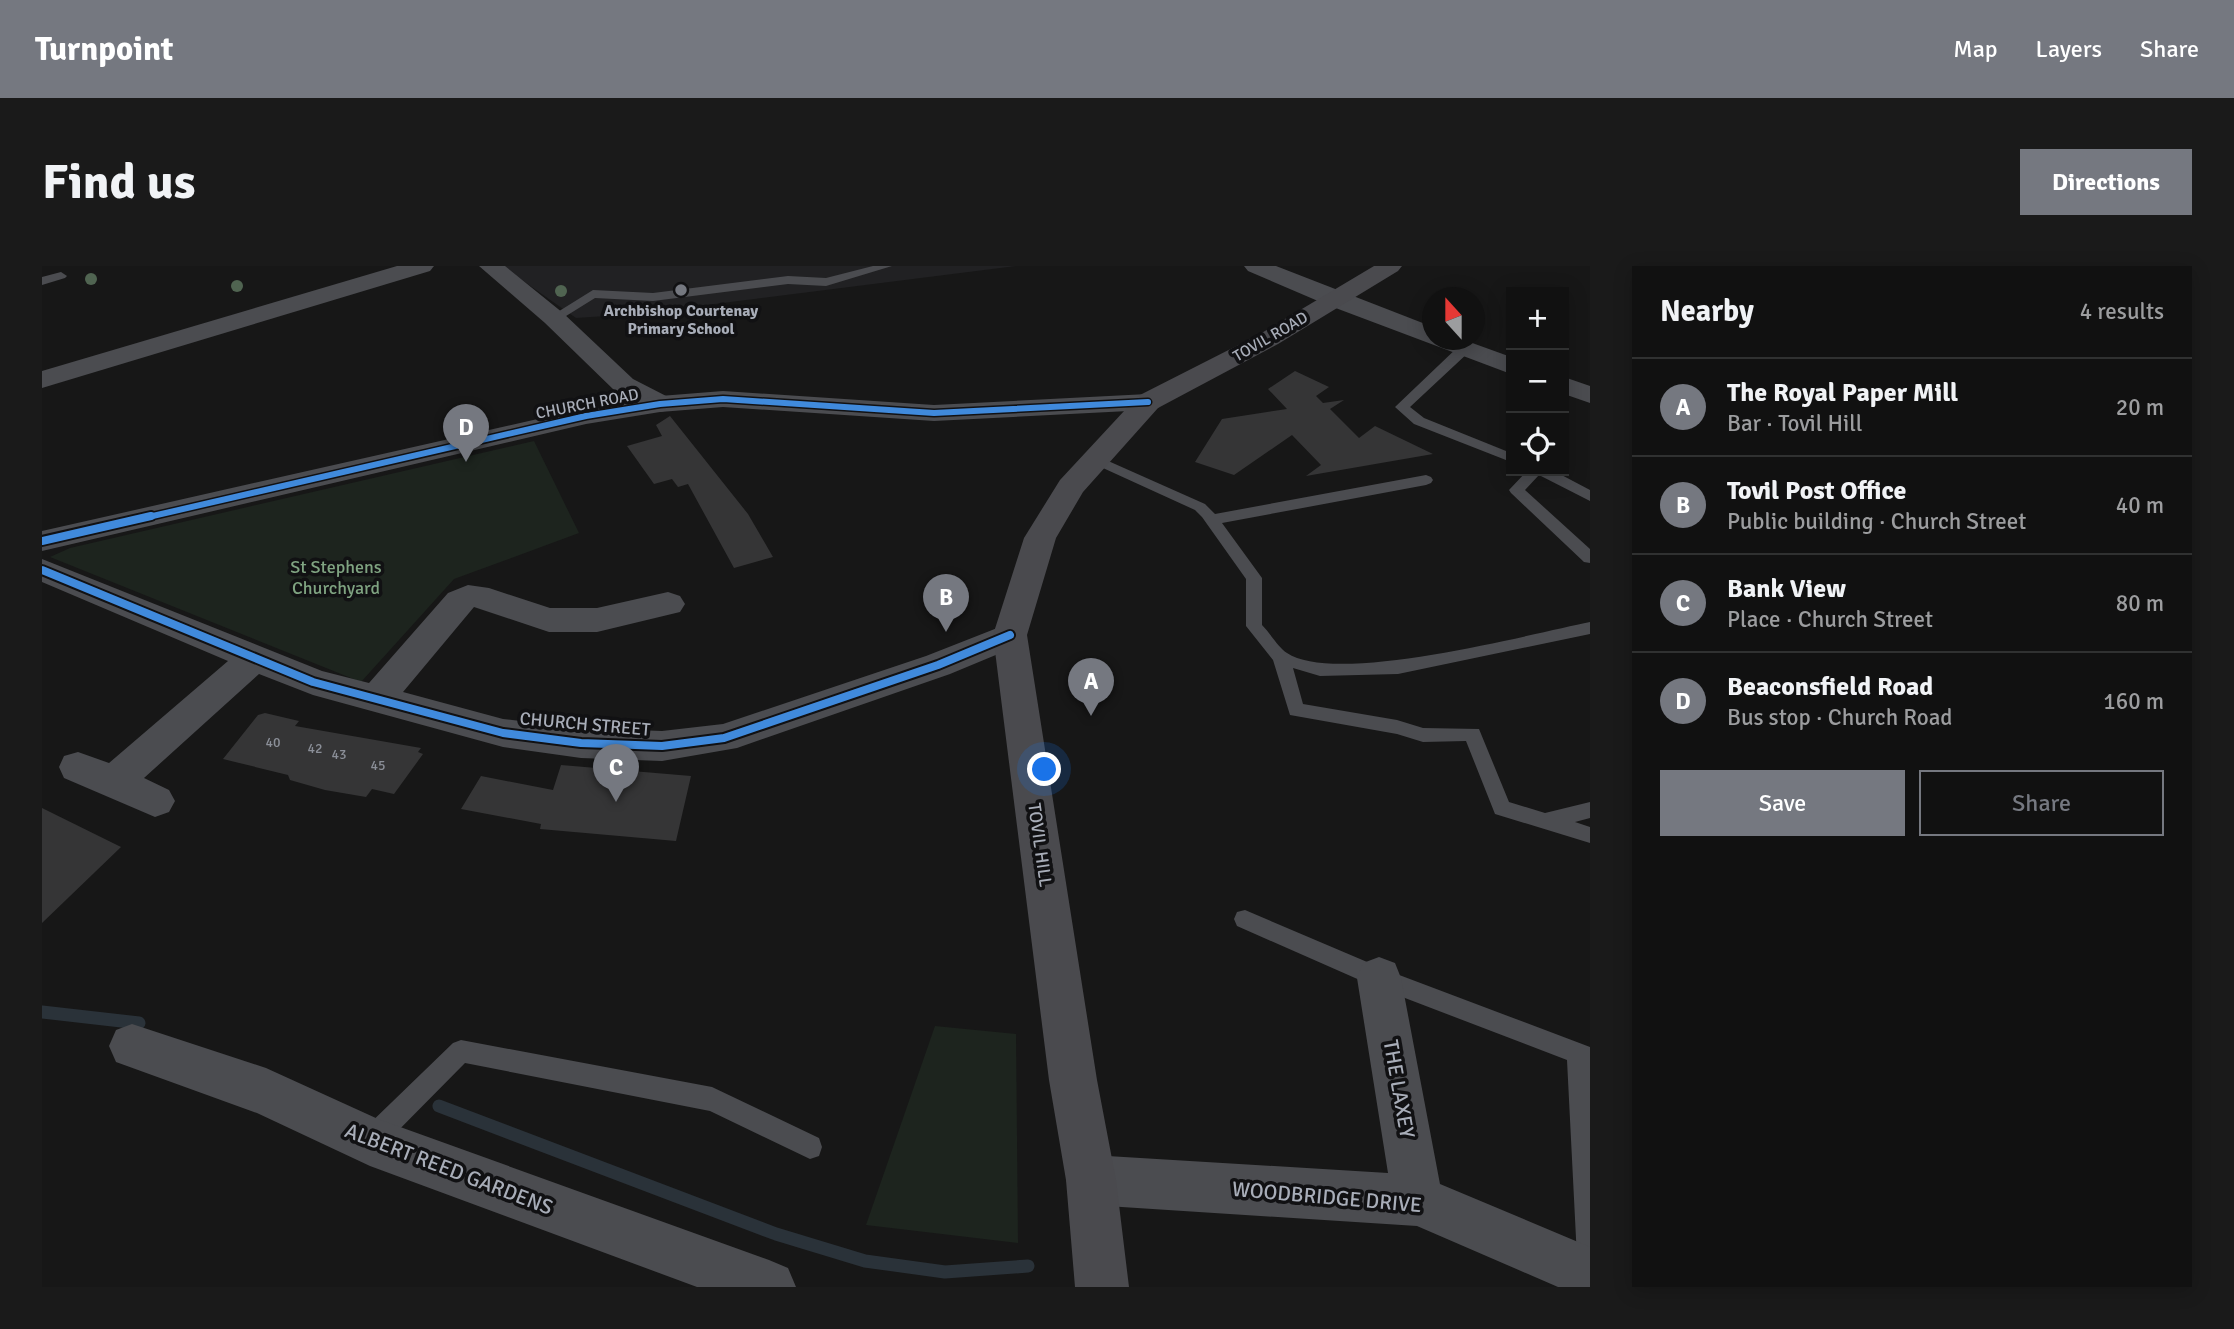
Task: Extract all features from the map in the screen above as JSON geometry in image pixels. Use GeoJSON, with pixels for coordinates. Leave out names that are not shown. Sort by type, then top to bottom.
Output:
{"type":"FeatureCollection","features":[{"type":"Feature","properties":{"kind":"main road","name":"TOVIL ROAD"},"geometry":{"type":"LineString","coordinates":[[1148,402],[1269,339],[1390,266]]}},
{"type":"Feature","properties":{"kind":"main road","name":"TOVIL HILL"},"geometry":{"type":"LineString","coordinates":[[1102,1287],[1091,1180],[1073,1080],[1010,635],[1040,538],[1071,487],[1148,402]]}},
{"type":"Feature","properties":{"kind":"street"},"geometry":{"type":"LineString","coordinates":[[42,380],[422,266]]}},
{"type":"Feature","properties":{"kind":"street"},"geometry":{"type":"LineString","coordinates":[[491,266],[554,318],[624,385],[660,404]]}},
{"type":"Feature","properties":{"kind":"street"},"geometry":{"type":"LineString","coordinates":[[1256,266],[1422,332]]}},
{"type":"Feature","properties":{"kind":"street"},"geometry":{"type":"LineString","coordinates":[[1469,350],[1506,364]]}},
{"type":"Feature","properties":{"kind":"street"},"geometry":{"type":"LineString","coordinates":[[1569,387],[1590,395]]}},
{"type":"Feature","properties":{"kind":"street","name":"CHURCH ROAD"},"geometry":{"type":"LineString","coordinates":[[42,541],[586,416],[660,404],[723,399],[934,413],[1148,402]]}},
{"type":"Feature","properties":{"kind":"street","name":"CHURCH STREET"},"geometry":{"type":"LineString","coordinates":[[42,570],[313,682],[503,733],[581,743],[662,746],[736,734],[938,665],[1010,635]]}},
{"type":"Feature","properties":{"kind":"street"},"geometry":{"type":"LineString","coordinates":[[377,698],[460,601],[468,596],[477,596],[549,620],[597,620],[668,604]]}},
{"type":"Feature","properties":{"kind":"street"},"geometry":{"type":"LineString","coordinates":[[114,782],[254,658]]}},
{"type":"Feature","properties":{"kind":"street"},"geometry":{"type":"LineString","coordinates":[[78,766],[155,801]]}},
{"type":"Feature","properties":{"kind":"street","name":"THE LAXEY"},"geometry":{"type":"LineString","coordinates":[[1379,978],[1418,1200]]}},
{"type":"Feature","properties":{"kind":"street","name":"ALBERT REED GARDENS"},"geometry":{"type":"LineString","coordinates":[[132,1046],[266,1092],[370,1141],[769,1287]]}},
{"type":"Feature","properties":{"kind":"street","name":"WOODBRIDGE DRIVE"},"geometry":{"type":"LineString","coordinates":[[1091,1180],[1418,1200],[1590,1274]]}},
{"type":"Feature","properties":{"kind":"lane"},"geometry":{"type":"LineString","coordinates":[[554,318],[593,294],[653,297],[788,281],[826,282],[886,266]]}},
{"type":"Feature","properties":{"kind":"lane"},"geometry":{"type":"LineString","coordinates":[[42,281],[61,276]]}},
{"type":"Feature","properties":{"kind":"lane"},"geometry":{"type":"LineString","coordinates":[[1448,350],[1402,407],[1419,421],[1506,456]]}},
{"type":"Feature","properties":{"kind":"lane"},"geometry":{"type":"LineString","coordinates":[[1097,460],[1200,507],[1211,520],[1254,578],[1254,626],[1281,658],[1296,709],[1396,726],[1423,735],[1472,734],[1502,808],[1590,835]]}},
{"type":"Feature","properties":{"kind":"lane"},"geometry":{"type":"LineString","coordinates":[[1530,476],[1516,490],[1590,558]]}},
{"type":"Feature","properties":{"kind":"lane"},"geometry":{"type":"LineString","coordinates":[[1552,476],[1590,496]]}},
{"type":"Feature","properties":{"kind":"lane"},"geometry":{"type":"LineString","coordinates":[[1211,520],[1426,480]]}},
{"type":"Feature","properties":{"kind":"lane"},"geometry":{"type":"LineString","coordinates":[[1281,658],[1320,670],[1398,668],[1590,628]]}},
{"type":"Feature","properties":{"kind":"lane"},"geometry":{"type":"LineString","coordinates":[[1545,822],[1590,810]]}},
{"type":"Feature","properties":{"kind":"lane"},"geometry":{"type":"LineString","coordinates":[[1245,919],[1379,978],[1584,1056],[1590,1258]]}},
{"type":"Feature","properties":{"kind":"lane"},"geometry":{"type":"LineString","coordinates":[[370,1141],[461,1051],[712,1099],[810,1147]]}},
{"type":"Feature","properties":{"kind":"shaded area","name":"Archbishop Courtenay Primary School"},"geometry":{"type":"Polygon","coordinates":[[[502,266],[1016,266],[636,314],[576,318],[502,266]]]}},
{"type":"Feature","properties":{"kind":"green space","name":"St Stephens Churchyard"},"geometry":{"type":"Polygon","coordinates":[[[534,441],[579,533],[454,579],[361,682],[50,557],[70,548],[534,441]]]}},
{"type":"Feature","properties":{"kind":"green space"},"geometry":{"type":"Polygon","coordinates":[[[935,1026],[1016,1034],[1018,1243],[866,1225],[935,1026]]]}},
{"type":"Feature","properties":{"kind":"building"},"geometry":{"type":"Polygon","coordinates":[[[1295,371],[1329,387],[1316,396],[1323,403],[1344,400],[1330,409],[1359,438],[1375,426],[1433,454],[1306,476],[1321,465],[1292,435],[1234,475],[1195,462],[1222,419],[1287,409],[1268,389],[1295,371]]]}},
{"type":"Feature","properties":{"kind":"building"},"geometry":{"type":"Polygon","coordinates":[[[670,416],[748,514],[773,557],[734,568],[688,484],[678,487],[672,479],[654,484],[627,446],[662,436],[656,425],[670,416]]]}},
{"type":"Feature","properties":{"kind":"building"},"geometry":{"type":"Polygon","coordinates":[[[265,713],[299,721],[295,726],[421,748],[418,752],[423,754],[394,794],[372,789],[366,797],[325,790],[290,780],[288,775],[223,759],[258,715],[265,713]]]}},
{"type":"Feature","properties":{"kind":"building"},"geometry":{"type":"Polygon","coordinates":[[[561,765],[691,776],[676,841],[540,829],[541,824],[461,809],[481,776],[553,790],[561,765]]]}},
{"type":"Feature","properties":{"kind":"building"},"geometry":{"type":"Polygon","coordinates":[[[42,808],[121,847],[42,923],[42,808]]]}},
{"type":"Feature","properties":{"kind":"waterway"},"geometry":{"type":"LineString","coordinates":[[42,1012],[139,1023]]}},
{"type":"Feature","properties":{"kind":"waterway"},"geometry":{"type":"LineString","coordinates":[[439,1106],[776,1234],[865,1261],[945,1272],[1028,1266]]}},
{"type":"Feature","properties":{"kind":"cycle path"},"geometry":{"type":"LineString","coordinates":[[42,541],[586,416],[660,404],[723,399],[934,413],[1148,402]]}},
{"type":"Feature","properties":{"kind":"cycle path"},"geometry":{"type":"LineString","coordinates":[[42,570],[313,682],[503,733],[581,743],[662,746],[724,738],[938,665],[1010,635]]}},
{"type":"Feature","properties":{"kind":"place","name":"Archbishop Courtenay Primary School"},"geometry":{"type":"Point","coordinates":[681,290]}},
{"type":"Feature","properties":{"kind":"place","name":"Beaconsfield Road"},"geometry":{"type":"Point","coordinates":[466,462]}},
{"type":"Feature","properties":{"kind":"place","name":"Tovil Post Office"},"geometry":{"type":"Point","coordinates":[946,632]}},
{"type":"Feature","properties":{"kind":"place","name":"The Royal Paper Mill"},"geometry":{"type":"Point","coordinates":[1091,716]}},
{"type":"Feature","properties":{"kind":"place","name":"Bank View"},"geometry":{"type":"Point","coordinates":[616,802]}}]}
